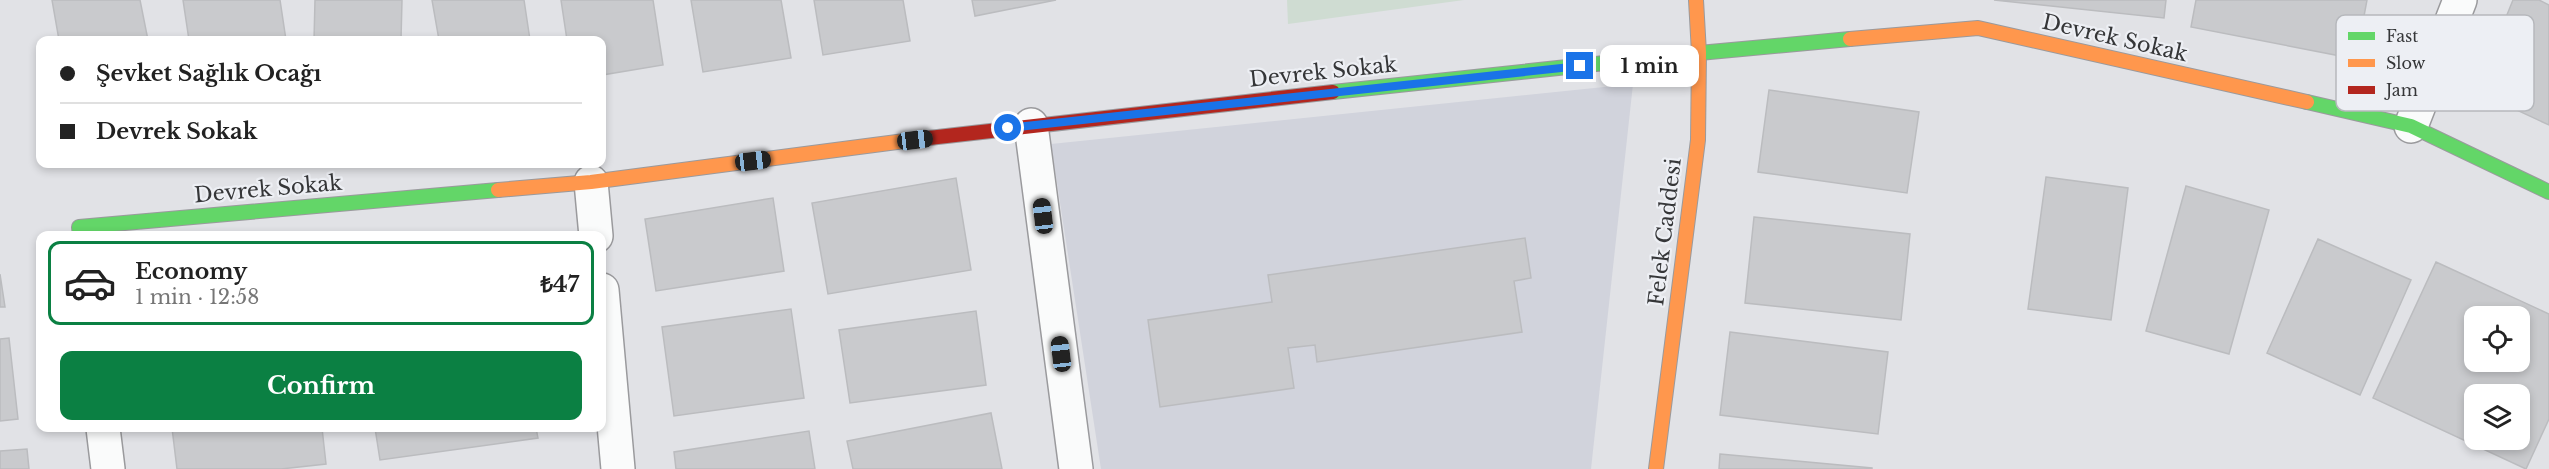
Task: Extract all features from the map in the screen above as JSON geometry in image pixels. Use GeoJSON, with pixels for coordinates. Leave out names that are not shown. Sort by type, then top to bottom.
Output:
{"type":"FeatureCollection","features":[{"type":"Feature","properties":{"kind":"street","name":"Felek Caddesi"},"geometry":{"type":"LineString","coordinates":[[1656,469],[1698,140],[1699,53],[1696,0]]}},
{"type":"Feature","properties":{"kind":"street"},"geometry":{"type":"LineString","coordinates":[[2454,15],[2460,0]]}},
{"type":"Feature","properties":{"kind":"street","name":"Devrek Sokak"},"geometry":{"type":"LineString","coordinates":[[80,231],[591,182],[1031,125],[1699,53],[1978,28],[2336,109]]}},
{"type":"Feature","properties":{"kind":"street","name":"Devrek Sokak"},"geometry":{"type":"LineString","coordinates":[[2345,111],[2411,126],[2549,192]]}},
{"type":"Feature","properties":{"kind":"street"},"geometry":{"type":"LineString","coordinates":[[2411,126],[2417,111]]}},
{"type":"Feature","properties":{"kind":"street"},"geometry":{"type":"LineString","coordinates":[[1031,125],[1076,469]]}},
{"type":"Feature","properties":{"kind":"street"},"geometry":{"type":"LineString","coordinates":[[591,182],[596,231]]}},
{"type":"Feature","properties":{"kind":"street"},"geometry":{"type":"LineString","coordinates":[[606,335],[618,469]]}},
{"type":"Feature","properties":{"kind":"street"},"geometry":{"type":"LineString","coordinates":[[103,432],[108,469]]}},
{"type":"Feature","properties":{"kind":"shaded area"},"geometry":{"type":"Polygon","coordinates":[[[1287,0],[1464,0],[1288,24],[1287,0]]]}},
{"type":"Feature","properties":{"kind":"shaded area"},"geometry":{"type":"Polygon","coordinates":[[[1633,84],[1591,469],[1101,469],[1051,144],[1633,84]]]}},
{"type":"Feature","properties":{"kind":"building"},"geometry":{"type":"Polygon","coordinates":[[[52,0],[140,0],[147,36],[58,36],[52,0]]]}},
{"type":"Feature","properties":{"kind":"building"},"geometry":{"type":"Polygon","coordinates":[[[183,0],[280,0],[285,36],[188,36],[183,0]]]}},
{"type":"Feature","properties":{"kind":"building"},"geometry":{"type":"Polygon","coordinates":[[[315,0],[402,0],[401,36],[314,36],[315,0]]]}},
{"type":"Feature","properties":{"kind":"building"},"geometry":{"type":"Polygon","coordinates":[[[432,0],[524,0],[529,36],[438,36],[432,0]]]}},
{"type":"Feature","properties":{"kind":"building"},"geometry":{"type":"Polygon","coordinates":[[[561,0],[653,0],[663,65],[606,74],[606,36],[566,36],[561,0]]]}},
{"type":"Feature","properties":{"kind":"building"},"geometry":{"type":"Polygon","coordinates":[[[691,0],[781,0],[791,58],[703,72],[691,0]]]}},
{"type":"Feature","properties":{"kind":"building"},"geometry":{"type":"Polygon","coordinates":[[[814,0],[903,0],[910,41],[823,55],[814,0]]]}},
{"type":"Feature","properties":{"kind":"building"},"geometry":{"type":"Polygon","coordinates":[[[972,0],[1056,0],[975,16],[972,0]]]}},
{"type":"Feature","properties":{"kind":"building"},"geometry":{"type":"Polygon","coordinates":[[[1994,0],[2166,0],[2164,18],[1994,0]]]}},
{"type":"Feature","properties":{"kind":"building"},"geometry":{"type":"Polygon","coordinates":[[[2196,0],[2367,0],[2364,15],[2336,15],[2336,55],[2191,27],[2196,0]]]}},
{"type":"Feature","properties":{"kind":"building"},"geometry":{"type":"Polygon","coordinates":[[[2513,0],[2539,0],[2549,5],[2549,125],[2519,111],[2534,111],[2534,15],[2507,15],[2513,0]]]}},
{"type":"Feature","properties":{"kind":"building"},"geometry":{"type":"Polygon","coordinates":[[[1769,90],[1919,112],[1907,193],[1758,172],[1769,90]]]}},
{"type":"Feature","properties":{"kind":"building"},"geometry":{"type":"Polygon","coordinates":[[[2046,177],[2128,188],[2111,320],[2028,309],[2046,177]]]}},
{"type":"Feature","properties":{"kind":"building"},"geometry":{"type":"Polygon","coordinates":[[[956,178],[971,270],[828,294],[812,203],[956,178]]]}},
{"type":"Feature","properties":{"kind":"building"},"geometry":{"type":"Polygon","coordinates":[[[2186,186],[2269,210],[2229,354],[2146,331],[2186,186]]]}},
{"type":"Feature","properties":{"kind":"building"},"geometry":{"type":"Polygon","coordinates":[[[773,198],[784,271],[656,291],[645,219],[773,198]]]}},
{"type":"Feature","properties":{"kind":"building"},"geometry":{"type":"Polygon","coordinates":[[[1754,217],[1910,234],[1901,320],[1745,303],[1754,217]]]}},
{"type":"Feature","properties":{"kind":"building"},"geometry":{"type":"Polygon","coordinates":[[[1525,238],[1531,278],[1514,281],[1522,332],[1317,362],[1315,345],[1288,348],[1294,388],[1160,407],[1148,320],[1272,302],[1268,275],[1525,238]]]}},
{"type":"Feature","properties":{"kind":"building"},"geometry":{"type":"Polygon","coordinates":[[[2318,239],[2411,280],[2360,395],[2267,353],[2318,239]]]}},
{"type":"Feature","properties":{"kind":"building"},"geometry":{"type":"Polygon","coordinates":[[[2436,262],[2549,314],[2549,419],[2526,469],[2485,450],[2530,450],[2530,384],[2464,384],[2464,440],[2373,398],[2436,262]]]}},
{"type":"Feature","properties":{"kind":"building"},"geometry":{"type":"Polygon","coordinates":[[[0,274],[5,307],[0,307],[0,274]]]}},
{"type":"Feature","properties":{"kind":"building"},"geometry":{"type":"Polygon","coordinates":[[[791,309],[804,398],[674,416],[662,327],[791,309]]]}},
{"type":"Feature","properties":{"kind":"building"},"geometry":{"type":"Polygon","coordinates":[[[976,311],[986,385],[850,403],[839,330],[976,311]]]}},
{"type":"Feature","properties":{"kind":"building"},"geometry":{"type":"Polygon","coordinates":[[[1730,332],[1888,352],[1878,434],[1720,415],[1730,332]]]}},
{"type":"Feature","properties":{"kind":"building"},"geometry":{"type":"Polygon","coordinates":[[[9,338],[18,419],[0,421],[0,339],[9,338]]]}},
{"type":"Feature","properties":{"kind":"building"},"geometry":{"type":"Polygon","coordinates":[[[991,413],[1002,469],[853,469],[847,441],[991,413]]]}},
{"type":"Feature","properties":{"kind":"building"},"geometry":{"type":"Polygon","coordinates":[[[809,431],[815,469],[676,469],[674,452],[809,431]]]}},
{"type":"Feature","properties":{"kind":"building"},"geometry":{"type":"Polygon","coordinates":[[[172,432],[322,432],[326,464],[281,469],[177,469],[172,432]]]}},
{"type":"Feature","properties":{"kind":"building"},"geometry":{"type":"Polygon","coordinates":[[[376,432],[537,432],[538,438],[380,460],[376,432]]]}},
{"type":"Feature","properties":{"kind":"building"},"geometry":{"type":"Polygon","coordinates":[[[27,449],[29,469],[0,469],[0,451],[27,449]]]}},
{"type":"Feature","properties":{"kind":"building"},"geometry":{"type":"Polygon","coordinates":[[[1720,454],[1872,468],[1872,469],[1719,469],[1720,454]]]}},
{"type":"Feature","properties":{"kind":"traffic: fast"},"geometry":{"type":"LineString","coordinates":[[1333,92],[1850,39]]}},
{"type":"Feature","properties":{"kind":"traffic: fast"},"geometry":{"type":"LineString","coordinates":[[2307,102],[2336,109]]}},
{"type":"Feature","properties":{"kind":"traffic: fast"},"geometry":{"type":"LineString","coordinates":[[2346,111],[2411,126],[2549,192]]}},
{"type":"Feature","properties":{"kind":"traffic: fast"},"geometry":{"type":"LineString","coordinates":[[79,231],[79,227],[498,190]]}},
{"type":"Feature","properties":{"kind":"traffic: slow"},"geometry":{"type":"LineString","coordinates":[[1656,469],[1698,140],[1699,53],[1696,0]]}},
{"type":"Feature","properties":{"kind":"traffic: slow"},"geometry":{"type":"LineString","coordinates":[[1850,39],[1978,28],[2307,102]]}},
{"type":"Feature","properties":{"kind":"traffic: slow"},"geometry":{"type":"LineString","coordinates":[[498,190],[591,182],[920,139]]}},
{"type":"Feature","properties":{"kind":"traffic: jam"},"geometry":{"type":"LineString","coordinates":[[920,139],[1333,92]]}},
{"type":"Feature","properties":{"kind":"route"},"geometry":{"type":"LineString","coordinates":[[1008,128],[1580,66]]}}]}
